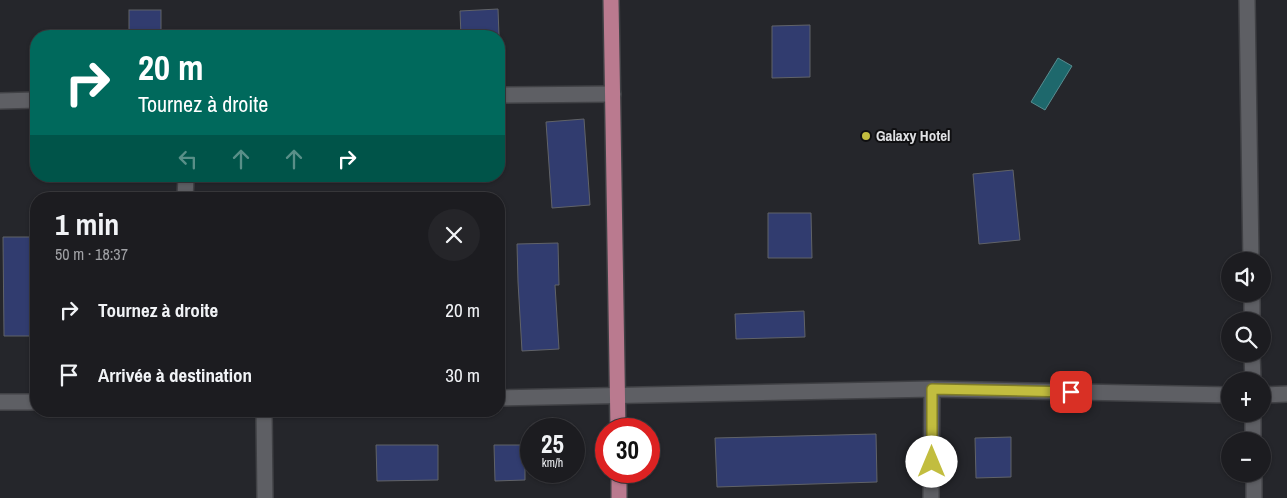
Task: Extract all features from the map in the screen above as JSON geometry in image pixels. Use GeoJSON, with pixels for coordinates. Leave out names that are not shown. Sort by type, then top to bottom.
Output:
{"type":"FeatureCollection","features":[{"type":"Feature","properties":{"kind":"main road"},"geometry":{"type":"LineString","coordinates":[[611,0],[618,418]]}},
{"type":"Feature","properties":{"kind":"main road"},"geometry":{"type":"LineString","coordinates":[[618,483],[619,498]]}},
{"type":"Feature","properties":{"kind":"street"},"geometry":{"type":"LineString","coordinates":[[1247,0],[1251,252]]}},
{"type":"Feature","properties":{"kind":"street"},"geometry":{"type":"LineString","coordinates":[[505,95],[613,94]]}},
{"type":"Feature","properties":{"kind":"street"},"geometry":{"type":"LineString","coordinates":[[0,101],[30,100]]}},
{"type":"Feature","properties":{"kind":"street"},"geometry":{"type":"LineString","coordinates":[[932,389],[932,498]]}},
{"type":"Feature","properties":{"kind":"street"},"geometry":{"type":"LineString","coordinates":[[505,398],[932,389],[1221,395]]}},
{"type":"Feature","properties":{"kind":"street"},"geometry":{"type":"LineString","coordinates":[[1271,395],[1287,394]]}},
{"type":"Feature","properties":{"kind":"street"},"geometry":{"type":"LineString","coordinates":[[0,402],[30,402]]}},
{"type":"Feature","properties":{"kind":"street"},"geometry":{"type":"LineString","coordinates":[[264,417],[265,498]]}},
{"type":"Feature","properties":{"kind":"street"},"geometry":{"type":"LineString","coordinates":[[1254,482],[1254,498]]}},
{"type":"Feature","properties":{"kind":"water"},"geometry":{"type":"Polygon","coordinates":[[[1058,58],[1072,66],[1045,110],[1031,102],[1058,58]]]}},
{"type":"Feature","properties":{"kind":"building"},"geometry":{"type":"Polygon","coordinates":[[[498,9],[499,30],[461,30],[460,11],[498,9]]]}},
{"type":"Feature","properties":{"kind":"building"},"geometry":{"type":"Polygon","coordinates":[[[129,10],[161,10],[161,30],[129,30],[129,10]]]}},
{"type":"Feature","properties":{"kind":"building"},"geometry":{"type":"Polygon","coordinates":[[[810,25],[810,77],[772,78],[772,26],[810,25]]]}},
{"type":"Feature","properties":{"kind":"building"},"geometry":{"type":"Polygon","coordinates":[[[584,119],[590,205],[552,208],[546,122],[584,119]]]}},
{"type":"Feature","properties":{"kind":"building","name":"Galaxy Hotel"},"geometry":{"type":"Polygon","coordinates":[[[1013,170],[1020,240],[979,244],[973,174],[1013,170]]]}},
{"type":"Feature","properties":{"kind":"building"},"geometry":{"type":"Polygon","coordinates":[[[768,213],[811,213],[812,258],[768,258],[768,213]]]}},
{"type":"Feature","properties":{"kind":"building"},"geometry":{"type":"Polygon","coordinates":[[[3,237],[30,237],[30,336],[4,336],[3,237]]]}},
{"type":"Feature","properties":{"kind":"building"},"geometry":{"type":"Polygon","coordinates":[[[558,243],[559,285],[555,285],[559,349],[522,351],[517,244],[558,243]]]}},
{"type":"Feature","properties":{"kind":"building"},"geometry":{"type":"Polygon","coordinates":[[[804,311],[805,337],[736,339],[735,314],[804,311]]]}},
{"type":"Feature","properties":{"kind":"building"},"geometry":{"type":"Polygon","coordinates":[[[876,434],[877,482],[717,487],[715,438],[876,434]]]}},
{"type":"Feature","properties":{"kind":"building"},"geometry":{"type":"Polygon","coordinates":[[[1011,437],[1011,477],[976,478],[975,438],[1011,437]]]}},
{"type":"Feature","properties":{"kind":"building"},"geometry":{"type":"Polygon","coordinates":[[[376,445],[438,445],[438,480],[377,481],[376,445]]]}},
{"type":"Feature","properties":{"kind":"building"},"geometry":{"type":"Polygon","coordinates":[[[494,445],[520,445],[520,480],[495,481],[494,445]]]}},
{"type":"Feature","properties":{"kind":"place","name":"Galaxy Hotel"},"geometry":{"type":"Point","coordinates":[866,136]}},
{"type":"Feature","properties":{"kind":"route"},"geometry":{"type":"LineString","coordinates":[[932,462],[932,389],[1071,392]]}}]}
